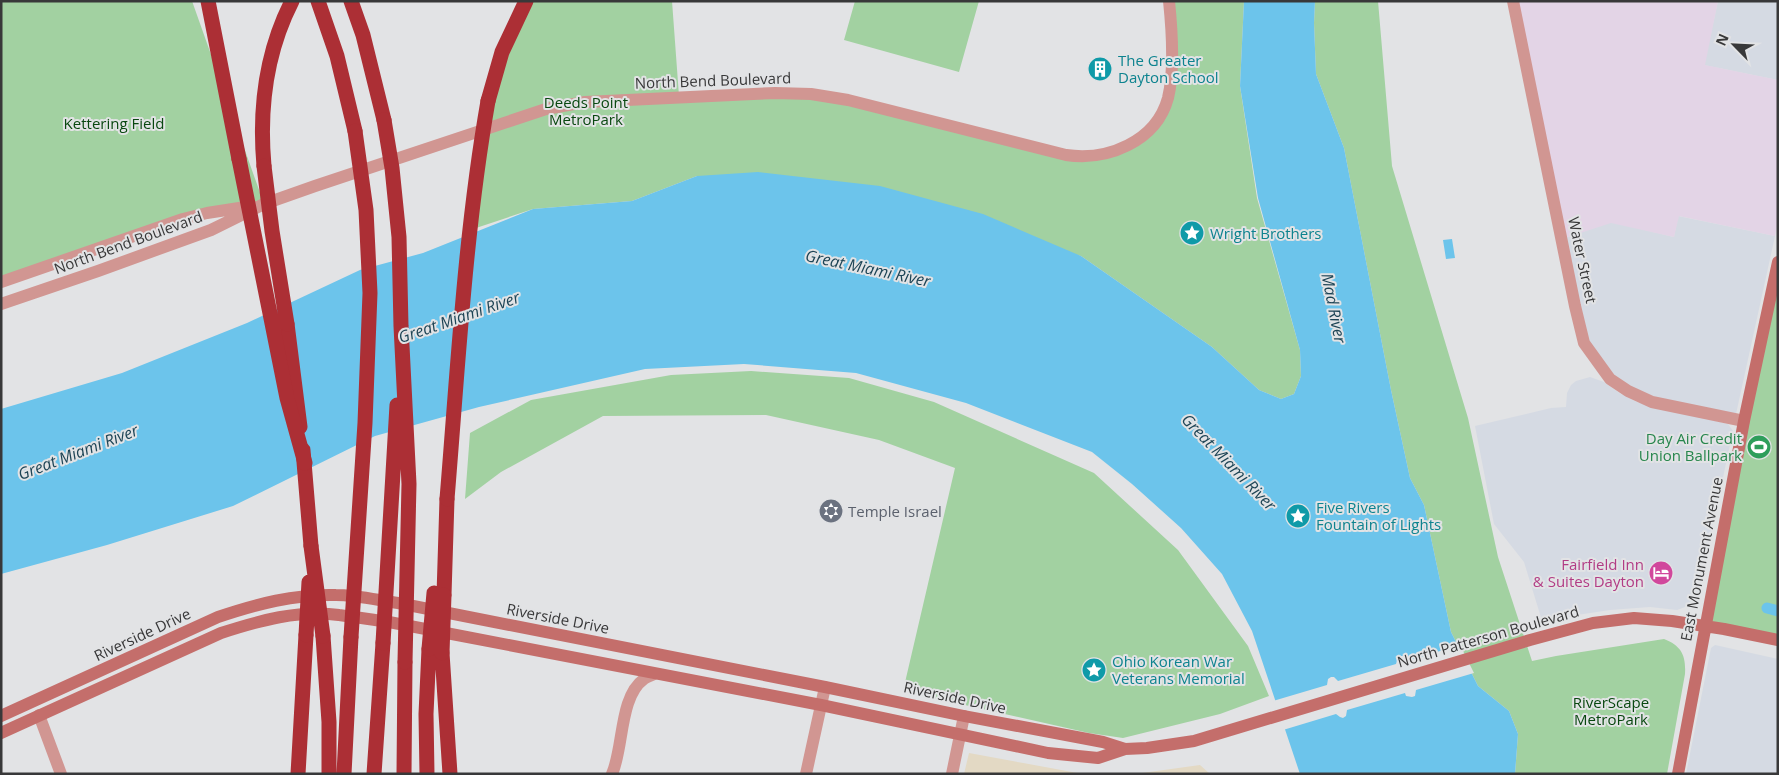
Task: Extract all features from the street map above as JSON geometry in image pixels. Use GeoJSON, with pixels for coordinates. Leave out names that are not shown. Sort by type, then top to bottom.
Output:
{"type":"FeatureCollection","features":[{"type":"Feature","properties":{"kind":"highway"},"geometry":{"type":"LineString","coordinates":[[208,1],[287,398],[304,463]]}},
{"type":"Feature","properties":{"kind":"highway"},"geometry":{"type":"LineString","coordinates":[[318,1],[337,56],[356,131],[366,210],[370,293],[364,432],[344,774]]}},
{"type":"Feature","properties":{"kind":"highway"},"geometry":{"type":"LineString","coordinates":[[351,1],[363,35],[384,120],[398,219],[409,484],[404,774]]}},
{"type":"Feature","properties":{"kind":"highway"},"geometry":{"type":"LineString","coordinates":[[427,774],[426,714],[435,651],[468,249],[480,148],[488,101],[502,52],[526,1]]}},
{"type":"Feature","properties":{"kind":"highway"},"geometry":{"type":"LineString","coordinates":[[291,3],[276,40],[264,92],[262,112],[264,166],[287,324],[324,636],[329,722],[329,774]]}},
{"type":"Feature","properties":{"kind":"highway"},"geometry":{"type":"LineString","coordinates":[[374,774],[401,326]]}},
{"type":"Feature","properties":{"kind":"highway"},"geometry":{"type":"LineString","coordinates":[[298,774],[312,546]]}},
{"type":"Feature","properties":{"kind":"highway"},"geometry":{"type":"LineString","coordinates":[[435,651],[450,774]]}},
{"type":"Feature","properties":{"kind":"main road","name":"East Monument Avenue"},"geometry":{"type":"LineString","coordinates":[[1678,774],[1704,626],[1744,421],[1778,262]]}},
{"type":"Feature","properties":{"kind":"main road","name":"Riverside Drive"},"geometry":{"type":"LineString","coordinates":[[1,716],[218,617],[285,598],[338,595],[398,603],[1102,742],[1125,749]]}},
{"type":"Feature","properties":{"kind":"main road","name":"Riverside Drive"},"geometry":{"type":"LineString","coordinates":[[1,732],[221,633],[258,621],[311,614],[339,614],[821,705],[1074,757],[1098,758],[1125,749],[1194,741],[1213,734]]}},
{"type":"Feature","properties":{"kind":"main road","name":"North Patterson Boulevard"},"geometry":{"type":"LineString","coordinates":[[1213,734],[1592,623],[1634,618],[1672,621],[1778,640]]}},
{"type":"Feature","properties":{"kind":"street","name":"North Bend Boulevard"},"geometry":{"type":"LineString","coordinates":[[1,304],[210,230],[264,204],[502,122],[546,109],[585,102],[775,93],[811,94],[848,100],[995,138],[1080,157],[1122,150],[1151,127],[1159,117],[1168,99],[1171,66],[1169,1]]}},
{"type":"Feature","properties":{"kind":"street","name":"Water Street"},"geometry":{"type":"LineString","coordinates":[[1513,1],[1584,343],[1610,379],[1628,392],[1652,402],[1744,421]]}},
{"type":"Feature","properties":{"kind":"street","name":"North Bend Boulevard"},"geometry":{"type":"LineString","coordinates":[[1,282],[183,219],[207,213],[264,204]]}},
{"type":"Feature","properties":{"kind":"street"},"geometry":{"type":"LineString","coordinates":[[612,774],[617,760],[628,705],[634,690],[644,679],[654,674]]}},
{"type":"Feature","properties":{"kind":"street"},"geometry":{"type":"LineString","coordinates":[[806,774],[826,687]]}},
{"type":"Feature","properties":{"kind":"street"},"geometry":{"type":"LineString","coordinates":[[38,715],[61,774]]}},
{"type":"Feature","properties":{"kind":"street"},"geometry":{"type":"LineString","coordinates":[[952,774],[964,716]]}},
{"type":"Feature","properties":{"kind":"shaded area"},"geometry":{"type":"Polygon","coordinates":[[[1518,1],[1718,1],[1705,65],[1778,80],[1778,221],[1775,236],[1679,216],[1674,237],[1611,223],[1565,238],[1518,1]]]}},
{"type":"Feature","properties":{"kind":"shaded area"},"geometry":{"type":"Polygon","coordinates":[[[1718,1],[1778,1],[1778,80],[1704,65],[1718,1]]]}},
{"type":"Feature","properties":{"kind":"shaded area"},"geometry":{"type":"Polygon","coordinates":[[[1678,216],[1775,236],[1736,414],[1656,397],[1632,388],[1613,375],[1589,341],[1565,238],[1611,222],[1674,237],[1678,216]]]}},
{"type":"Feature","properties":{"kind":"shaded area"},"geometry":{"type":"Polygon","coordinates":[[[1590,377],[1604,382],[1637,402],[1728,424],[1733,431],[1699,589],[1694,601],[1677,610],[1650,607],[1610,610],[1577,615],[1543,624],[1524,562],[1494,524],[1475,426],[1551,408],[1566,407],[1567,393],[1571,385],[1576,381],[1590,377]]]}},
{"type":"Feature","properties":{"kind":"shaded area"},"geometry":{"type":"Polygon","coordinates":[[[1715,645],[1778,659],[1778,774],[1686,774],[1711,648],[1715,645]]]}},
{"type":"Feature","properties":{"kind":"shaded area"},"geometry":{"type":"Polygon","coordinates":[[[969,753],[1083,774],[964,774],[969,753]]]}},
{"type":"Feature","properties":{"kind":"shaded area"},"geometry":{"type":"Polygon","coordinates":[[[1200,765],[1210,774],[1135,774],[1200,765]]]}},
{"type":"Feature","properties":{"kind":"green space","name":"Kettering Field"},"geometry":{"type":"Polygon","coordinates":[[[1,1],[192,1],[264,204],[207,213],[1,282],[1,1]]]}},
{"type":"Feature","properties":{"kind":"green space","name":"Deeds Point MetroPark"},"geometry":{"type":"Polygon","coordinates":[[[532,1],[672,1],[679,96],[811,94],[1080,157],[1137,140],[1168,99],[1169,1],[1244,1],[1240,86],[1257,198],[1300,350],[1301,376],[1294,394],[1281,399],[1259,390],[1212,347],[1081,256],[697,176],[632,201],[533,209],[470,230],[503,50],[532,1]]]}},
{"type":"Feature","properties":{"kind":"green space"},"geometry":{"type":"Polygon","coordinates":[[[855,1],[979,1],[959,72],[844,40],[855,1]]]}},
{"type":"Feature","properties":{"kind":"green space","name":"RiverScape MetroPark"},"geometry":{"type":"Polygon","coordinates":[[[1315,1],[1378,1],[1392,166],[1468,418],[1498,557],[1532,661],[1664,639],[1679,648],[1684,657],[1685,674],[1667,774],[1515,774],[1518,734],[1509,711],[1478,686],[1451,632],[1424,505],[1410,478],[1344,148],[1316,74],[1315,1]]]}},
{"type":"Feature","properties":{"kind":"green space","name":"Day Air Credit Union Ballpark"},"geometry":{"type":"Polygon","coordinates":[[[1778,268],[1778,641],[1704,626],[1778,268]]]}},
{"type":"Feature","properties":{"kind":"green space"},"geometry":{"type":"Polygon","coordinates":[[[751,371],[849,378],[934,402],[1094,473],[1178,550],[1248,646],[1269,696],[1220,714],[1123,738],[1089,733],[903,691],[955,468],[879,440],[766,415],[603,416],[501,472],[465,499],[470,433],[531,400],[671,375],[751,371]]]}},
{"type":"Feature","properties":{"kind":"water"},"geometry":{"type":"Polygon","coordinates":[[[1244,1],[1315,1],[1316,74],[1344,148],[1410,478],[1424,505],[1451,632],[1478,686],[1509,711],[1518,734],[1515,774],[1300,774],[1252,631],[1222,574],[1181,528],[1132,484],[1092,452],[966,403],[856,373],[744,364],[645,369],[479,407],[375,436],[233,506],[107,545],[1,574],[1,409],[122,373],[247,323],[360,270],[423,253],[533,209],[632,201],[697,176],[758,172],[880,186],[983,214],[1081,256],[1212,347],[1259,390],[1281,399],[1294,394],[1301,376],[1300,350],[1258,198],[1240,86],[1244,1]]]}},
{"type":"Feature","properties":{"kind":"water"},"geometry":{"type":"Polygon","coordinates":[[[1452,239],[1455,258],[1446,259],[1443,240],[1452,239]]]}},
{"type":"Feature","properties":{"kind":"pier"},"geometry":{"type":"Polygon","coordinates":[[[1460,645],[1474,673],[1416,690],[1415,696],[1412,697],[1406,696],[1405,693],[1347,710],[1346,716],[1343,718],[1336,714],[1283,730],[1273,701],[1327,685],[1328,679],[1331,677],[1338,681],[1396,664],[1400,656],[1403,656],[1407,661],[1460,645]]]}},
{"type":"Feature","properties":{"kind":"waterway"},"geometry":{"type":"LineString","coordinates":[[1767,608],[1778,611]]}},
{"type":"Feature","properties":{"kind":"place","name":"The Greater Dayton School"},"geometry":{"type":"Point","coordinates":[1100,69]}},
{"type":"Feature","properties":{"kind":"place","name":"Wright Brothers"},"geometry":{"type":"Point","coordinates":[1192,233]}},
{"type":"Feature","properties":{"kind":"place","name":"Day Air Credit Union Ballpark"},"geometry":{"type":"Point","coordinates":[1759,447]}},
{"type":"Feature","properties":{"kind":"place","name":"Temple Israel"},"geometry":{"type":"Point","coordinates":[831,511]}},
{"type":"Feature","properties":{"kind":"place","name":"Five Rivers Fountain of Lights"},"geometry":{"type":"Point","coordinates":[1298,516]}},
{"type":"Feature","properties":{"kind":"place","name":"Fairfield Inn & Suites Dayton"},"geometry":{"type":"Point","coordinates":[1661,573]}},
{"type":"Feature","properties":{"kind":"place","name":"Ohio Korean War Veterans Memorial"},"geometry":{"type":"Point","coordinates":[1094,670]}},
{"type":"Feature","properties":{"kind":"water label","name":"Great Miami River"},"geometry":{"type":"Point","coordinates":[868,268]}},
{"type":"Feature","properties":{"kind":"water label","name":"Mad River"},"geometry":{"type":"Point","coordinates":[1334,308]}},
{"type":"Feature","properties":{"kind":"water label","name":"Great Miami River"},"geometry":{"type":"Point","coordinates":[459,317]}},
{"type":"Feature","properties":{"kind":"water label","name":"Great Miami River"},"geometry":{"type":"Point","coordinates":[78,452]}},
{"type":"Feature","properties":{"kind":"water label","name":"Great Miami River"},"geometry":{"type":"Point","coordinates":[1229,462]}}]}
